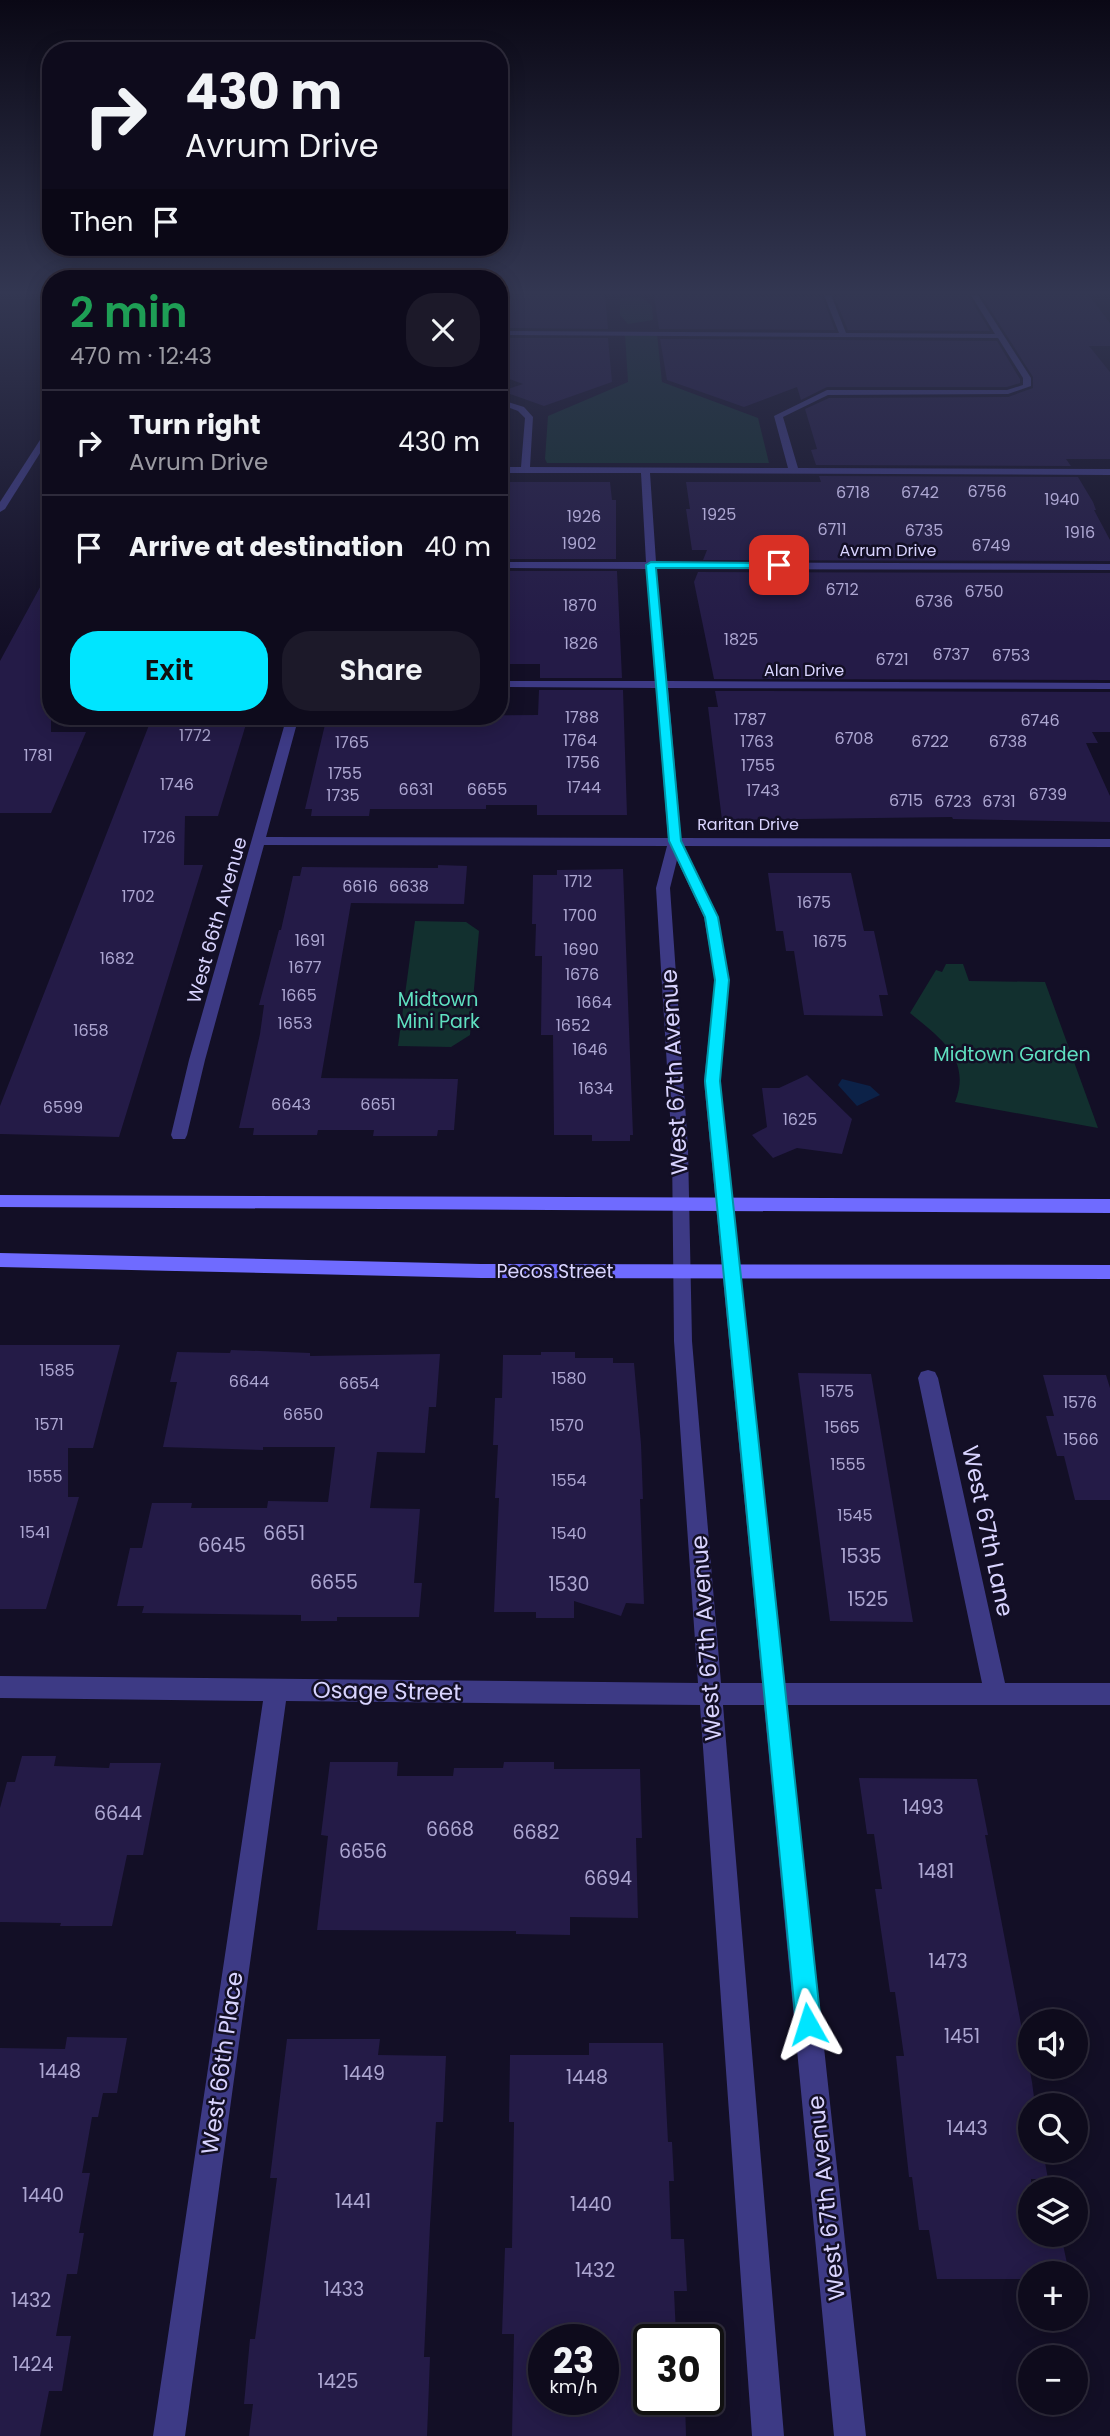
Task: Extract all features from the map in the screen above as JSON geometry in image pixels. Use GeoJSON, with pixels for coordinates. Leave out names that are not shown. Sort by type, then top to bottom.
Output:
{"type":"FeatureCollection","features":[{"type":"Feature","properties":{"kind":"main road"},"geometry":{"type":"LineString","coordinates":[[0,1201],[1110,1206]]}},
{"type":"Feature","properties":{"kind":"main road","name":"Pecos Street"},"geometry":{"type":"LineString","coordinates":[[0,1260],[142,1261],[481,1271],[1110,1272]]}},
{"type":"Feature","properties":{"kind":"street"},"geometry":{"type":"LineString","coordinates":[[520,409],[529,417],[525,471]]}},
{"type":"Feature","properties":{"kind":"street"},"geometry":{"type":"LineString","coordinates":[[794,409],[778,416],[794,472]]}},
{"type":"Feature","properties":{"kind":"street"},"geometry":{"type":"LineString","coordinates":[[0,509],[42,444]]}},
{"type":"Feature","properties":{"kind":"street"},"geometry":{"type":"LineString","coordinates":[[508,470],[1109,474]]}},
{"type":"Feature","properties":{"kind":"street","name":"West 67th Avenue"},"geometry":{"type":"LineString","coordinates":[[645,471],[675,841],[663,888],[680,1148],[683,1341],[768,2436]]}},
{"type":"Feature","properties":{"kind":"street","name":"Avrum Drive"},"geometry":{"type":"LineString","coordinates":[[508,565],[1110,567]]}},
{"type":"Feature","properties":{"kind":"street","name":"Alan Drive"},"geometry":{"type":"LineString","coordinates":[[508,684],[1110,686]]}},
{"type":"Feature","properties":{"kind":"street","name":"West 66th Avenue"},"geometry":{"type":"LineString","coordinates":[[179,1135],[291,725]]}},
{"type":"Feature","properties":{"kind":"street","name":"Raritan Drive"},"geometry":{"type":"LineString","coordinates":[[260,841],[1110,844]]}},
{"type":"Feature","properties":{"kind":"street","name":"West 67th Avenue"},"geometry":{"type":"LineString","coordinates":[[675,841],[711,917],[722,980],[712,1081],[850,2436]]}},
{"type":"Feature","properties":{"kind":"street","name":"West 67th Lane"},"geometry":{"type":"LineString","coordinates":[[928,1378],[996,1694]]}},
{"type":"Feature","properties":{"kind":"street","name":"Osage Street"},"geometry":{"type":"LineString","coordinates":[[0,1688],[710,1694],[1110,1694]]}},
{"type":"Feature","properties":{"kind":"street","name":"West 66th Place"},"geometry":{"type":"LineString","coordinates":[[169,2436],[276,1690]]}},
{"type":"Feature","properties":{"kind":"green space"},"geometry":{"type":"Polygon","coordinates":[[[565,409],[733,409],[758,418],[769,463],[547,463],[548,416],[565,409]]]}},
{"type":"Feature","properties":{"kind":"green space","name":"Midtown Mini Park"},"geometry":{"type":"Polygon","coordinates":[[[415,921],[466,922],[479,931],[470,1035],[451,1047],[398,1046],[415,921]]]}},
{"type":"Feature","properties":{"kind":"green space","name":"Midtown Garden"},"geometry":{"type":"Polygon","coordinates":[[[946,964],[963,964],[969,981],[1045,982],[1098,1128],[955,1102],[959,1087],[956,1062],[942,1041],[910,1013],[936,970],[942,972],[946,964]]]}},
{"type":"Feature","properties":{"kind":"water"},"geometry":{"type":"Polygon","coordinates":[[[842,1079],[870,1086],[880,1095],[857,1106],[838,1085],[842,1079]]]}},
{"type":"Feature","properties":{"kind":"building"},"geometry":{"type":"Polygon","coordinates":[[[805,409],[1110,409],[1110,459],[1066,459],[1071,466],[816,465],[811,450],[817,449],[805,409]]]}},
{"type":"Feature","properties":{"kind":"building"},"geometry":{"type":"Polygon","coordinates":[[[819,476],[1078,477],[1110,540],[1110,561],[703,560],[707,550],[692,550],[686,509],[690,509],[686,482],[821,482],[819,476]]]}},
{"type":"Feature","properties":{"kind":"building"},"geometry":{"type":"Polygon","coordinates":[[[508,482],[610,482],[612,500],[616,500],[616,559],[508,559],[508,482]]]}},
{"type":"Feature","properties":{"kind":"building"},"geometry":{"type":"Polygon","coordinates":[[[508,571],[617,571],[622,678],[540,678],[540,664],[508,664],[508,571]]]}},
{"type":"Feature","properties":{"kind":"building"},"geometry":{"type":"Polygon","coordinates":[[[698,572],[1110,573],[1110,680],[714,679],[694,582],[698,572]]]}},
{"type":"Feature","properties":{"kind":"building"},"geometry":{"type":"Polygon","coordinates":[[[42,584],[42,725],[51,725],[51,732],[86,732],[51,813],[0,813],[0,661],[42,584]]]}},
{"type":"Feature","properties":{"kind":"building"},"geometry":{"type":"Polygon","coordinates":[[[539,690],[623,690],[627,815],[537,815],[537,805],[486,805],[486,809],[370,809],[369,816],[311,816],[312,809],[305,809],[325,725],[508,725],[508,715],[538,715],[539,690]]]}},
{"type":"Feature","properties":{"kind":"building"},"geometry":{"type":"Polygon","coordinates":[[[715,691],[1110,692],[1110,732],[1092,732],[1098,743],[1086,743],[1110,796],[1110,822],[952,817],[722,820],[708,707],[718,707],[715,691]]]}},
{"type":"Feature","properties":{"kind":"building"},"geometry":{"type":"Polygon","coordinates":[[[149,725],[246,725],[218,816],[185,816],[184,865],[203,865],[119,1137],[0,1134],[0,1106],[149,725]]]}},
{"type":"Feature","properties":{"kind":"building"},"geometry":{"type":"Polygon","coordinates":[[[438,865],[467,866],[464,904],[351,903],[321,1078],[458,1079],[454,1130],[438,1130],[437,1136],[373,1136],[374,1130],[318,1130],[317,1135],[253,1135],[254,1128],[239,1128],[260,1034],[264,1005],[259,1005],[281,930],[293,876],[300,876],[302,867],[438,868],[438,865]]]}},
{"type":"Feature","properties":{"kind":"building"},"geometry":{"type":"Polygon","coordinates":[[[623,869],[633,1135],[630,1135],[630,1141],[592,1141],[592,1135],[554,1135],[553,1035],[541,1035],[542,956],[535,956],[536,924],[532,924],[533,875],[557,875],[557,870],[623,869]]]}},
{"type":"Feature","properties":{"kind":"building"},"geometry":{"type":"Polygon","coordinates":[[[768,873],[851,873],[864,931],[874,931],[888,995],[879,995],[883,1016],[804,1015],[794,951],[786,951],[783,931],[776,931],[768,873]]]}},
{"type":"Feature","properties":{"kind":"building"},"geometry":{"type":"Polygon","coordinates":[[[807,1075],[852,1119],[842,1154],[797,1148],[773,1158],[752,1135],[767,1127],[762,1088],[779,1088],[807,1075]]]}},
{"type":"Feature","properties":{"kind":"building"},"geometry":{"type":"Polygon","coordinates":[[[0,1345],[120,1345],[93,1448],[68,1448],[68,1497],[79,1497],[46,1609],[0,1609],[0,1345]]]}},
{"type":"Feature","properties":{"kind":"building"},"geometry":{"type":"Polygon","coordinates":[[[231,1350],[310,1353],[310,1356],[440,1354],[436,1407],[429,1407],[425,1453],[377,1452],[370,1508],[420,1509],[414,1583],[422,1583],[419,1617],[337,1617],[337,1621],[301,1621],[301,1615],[142,1613],[144,1606],[117,1606],[130,1548],[142,1548],[152,1503],[192,1503],[191,1508],[267,1508],[268,1501],[328,1502],[335,1447],[263,1447],[263,1450],[163,1447],[177,1382],[170,1382],[177,1352],[230,1353],[231,1350]]]}},
{"type":"Feature","properties":{"kind":"building"},"geometry":{"type":"Polygon","coordinates":[[[541,1352],[575,1352],[575,1358],[613,1358],[613,1363],[634,1363],[641,1444],[644,1604],[626,1603],[621,1616],[574,1601],[574,1618],[536,1618],[536,1612],[494,1612],[499,1498],[495,1498],[498,1445],[493,1445],[495,1398],[502,1398],[503,1355],[541,1355],[541,1352]]]}},
{"type":"Feature","properties":{"kind":"building"},"geometry":{"type":"Polygon","coordinates":[[[798,1373],[871,1374],[913,1622],[830,1621],[798,1373]]]}},
{"type":"Feature","properties":{"kind":"building"},"geometry":{"type":"Polygon","coordinates":[[[1043,1375],[1106,1375],[1110,1388],[1110,1500],[1075,1500],[1064,1456],[1057,1456],[1046,1416],[1054,1416],[1043,1375]]]}},
{"type":"Feature","properties":{"kind":"building"},"geometry":{"type":"Polygon","coordinates":[[[22,1756],[56,1756],[54,1766],[109,1768],[110,1763],[161,1763],[143,1855],[127,1855],[112,1926],[0,1922],[0,1808],[7,1782],[15,1782],[22,1756]]]}},
{"type":"Feature","properties":{"kind":"building"},"geometry":{"type":"Polygon","coordinates":[[[330,1762],[398,1762],[397,1776],[453,1776],[454,1768],[503,1768],[504,1762],[554,1762],[554,1769],[640,1769],[642,1838],[636,1838],[638,1918],[570,1917],[570,1935],[516,1934],[516,1931],[317,1930],[328,1836],[321,1835],[330,1762]]]}},
{"type":"Feature","properties":{"kind":"building"},"geometry":{"type":"Polygon","coordinates":[[[859,1778],[977,1779],[1018,2009],[1018,2079],[1031,2079],[1033,2093],[1018,2093],[1018,2163],[1045,2163],[1048,2177],[1018,2177],[1018,2247],[1064,2247],[1066,2261],[1018,2261],[1018,2279],[937,2279],[929,2230],[919,2230],[912,2177],[909,2177],[896,2056],[904,2056],[895,1992],[890,1992],[875,1889],[882,1889],[874,1834],[867,1834],[859,1778]]]}},
{"type":"Feature","properties":{"kind":"building"},"geometry":{"type":"Polygon","coordinates":[[[67,2037],[127,2038],[117,2093],[103,2093],[98,2117],[92,2117],[82,2173],[90,2173],[79,2233],[84,2233],[77,2274],[67,2274],[56,2336],[71,2336],[62,2391],[49,2391],[40,2436],[0,2436],[0,2048],[65,2049],[67,2037]]]}},
{"type":"Feature","properties":{"kind":"building"},"geometry":{"type":"Polygon","coordinates":[[[287,2039],[380,2039],[378,2055],[446,2056],[443,2122],[436,2122],[430,2225],[424,2357],[430,2357],[427,2436],[249,2436],[253,2404],[244,2404],[250,2339],[255,2339],[277,2178],[270,2178],[287,2039]]]}},
{"type":"Feature","properties":{"kind":"building"},"geometry":{"type":"Polygon","coordinates":[[[589,2043],[663,2043],[668,2142],[672,2142],[674,2181],[669,2181],[671,2239],[684,2239],[687,2291],[674,2291],[676,2324],[633,2324],[633,2415],[685,2415],[686,2436],[512,2436],[514,2334],[502,2334],[505,2248],[512,2248],[514,2122],[509,2122],[510,2055],[589,2055],[589,2043]]]}},
{"type":"Feature","properties":{"kind":"route"},"geometry":{"type":"LineString","coordinates":[[779,565],[651,565],[675,841],[711,917],[722,980],[712,1081],[808,2024]]}}]}
